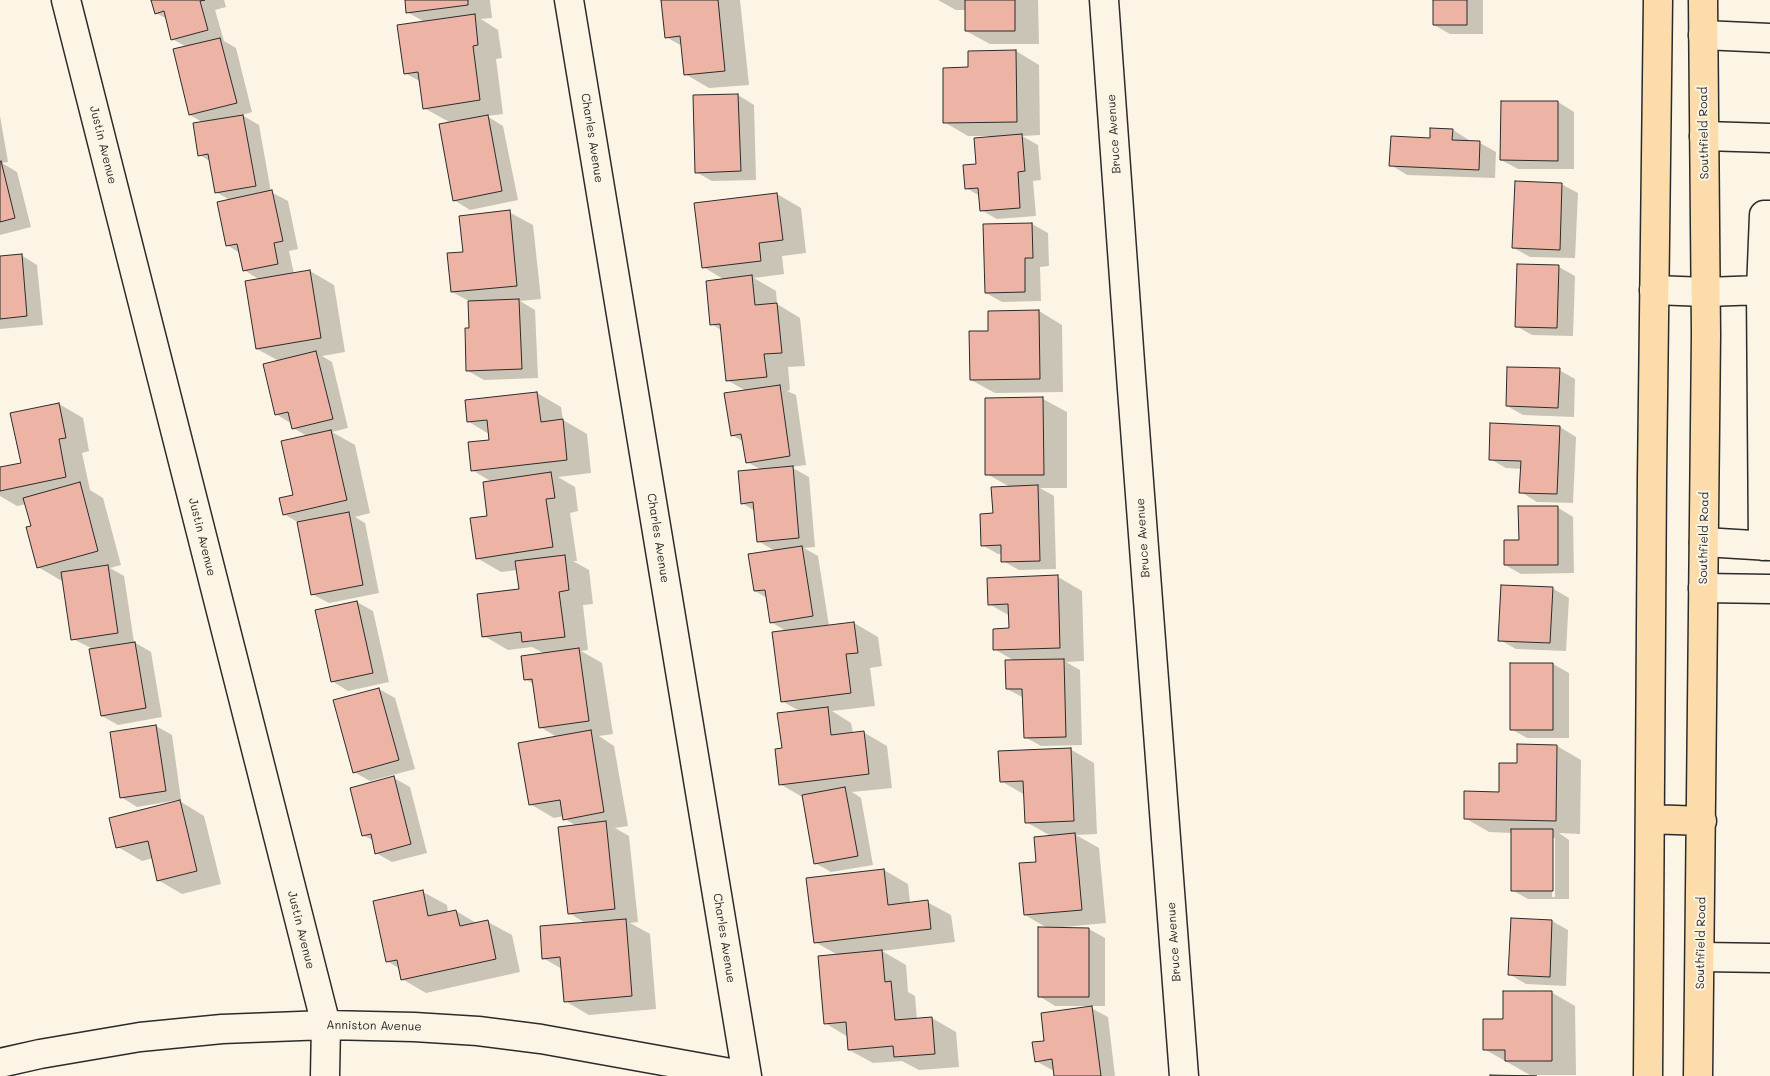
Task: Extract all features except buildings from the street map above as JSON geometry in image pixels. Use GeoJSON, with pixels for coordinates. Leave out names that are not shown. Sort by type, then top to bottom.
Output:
{"type":"FeatureCollection","features":[{"type":"Feature","properties":{"kind":"main road"},"geometry":{"type":"LineString","coordinates":[[1648,1076],[1652,477],[1658,0]]}},
{"type":"Feature","properties":{"kind":"main road","name":"Southfield Road"},"geometry":{"type":"LineString","coordinates":[[1698,1076],[1701,957],[1706,292],[1703,0]]}},
{"type":"Feature","properties":{"kind":"main road"},"geometry":{"type":"LineString","coordinates":[[1650,819],[1702,821]]}},
{"type":"Feature","properties":{"kind":"street","name":"Justin Avenue"},"geometry":{"type":"LineString","coordinates":[[66,0],[326,1025],[325,1076]]}},
{"type":"Feature","properties":{"kind":"street","name":"Charles Avenue"},"geometry":{"type":"LineString","coordinates":[[569,0],[747,1076]]}},
{"type":"Feature","properties":{"kind":"street","name":"Bruce Avenue"},"geometry":{"type":"LineString","coordinates":[[1104,0],[1184,1076]]}},
{"type":"Feature","properties":{"kind":"street"},"geometry":{"type":"LineString","coordinates":[[1703,36],[1770,38]]}},
{"type":"Feature","properties":{"kind":"street"},"geometry":{"type":"LineString","coordinates":[[1704,136],[1770,138]]}},
{"type":"Feature","properties":{"kind":"street"},"geometry":{"type":"LineString","coordinates":[[1704,542],[1767,546],[1761,290],[1764,215],[1770,215]]}},
{"type":"Feature","properties":{"kind":"street"},"geometry":{"type":"LineString","coordinates":[[1654,290],[1706,292],[1761,290]]}},
{"type":"Feature","properties":{"kind":"street"},"geometry":{"type":"LineString","coordinates":[[1703,588],[1770,589]]}},
{"type":"Feature","properties":{"kind":"street"},"geometry":{"type":"LineString","coordinates":[[1701,957],[1770,958]]}},
{"type":"Feature","properties":{"kind":"street","name":"Anniston Avenue"},"geometry":{"type":"LineString","coordinates":[[0,1063],[40,1054],[140,1037],[222,1029],[326,1025],[414,1026],[478,1031],[541,1039],[747,1076]]}}]}
